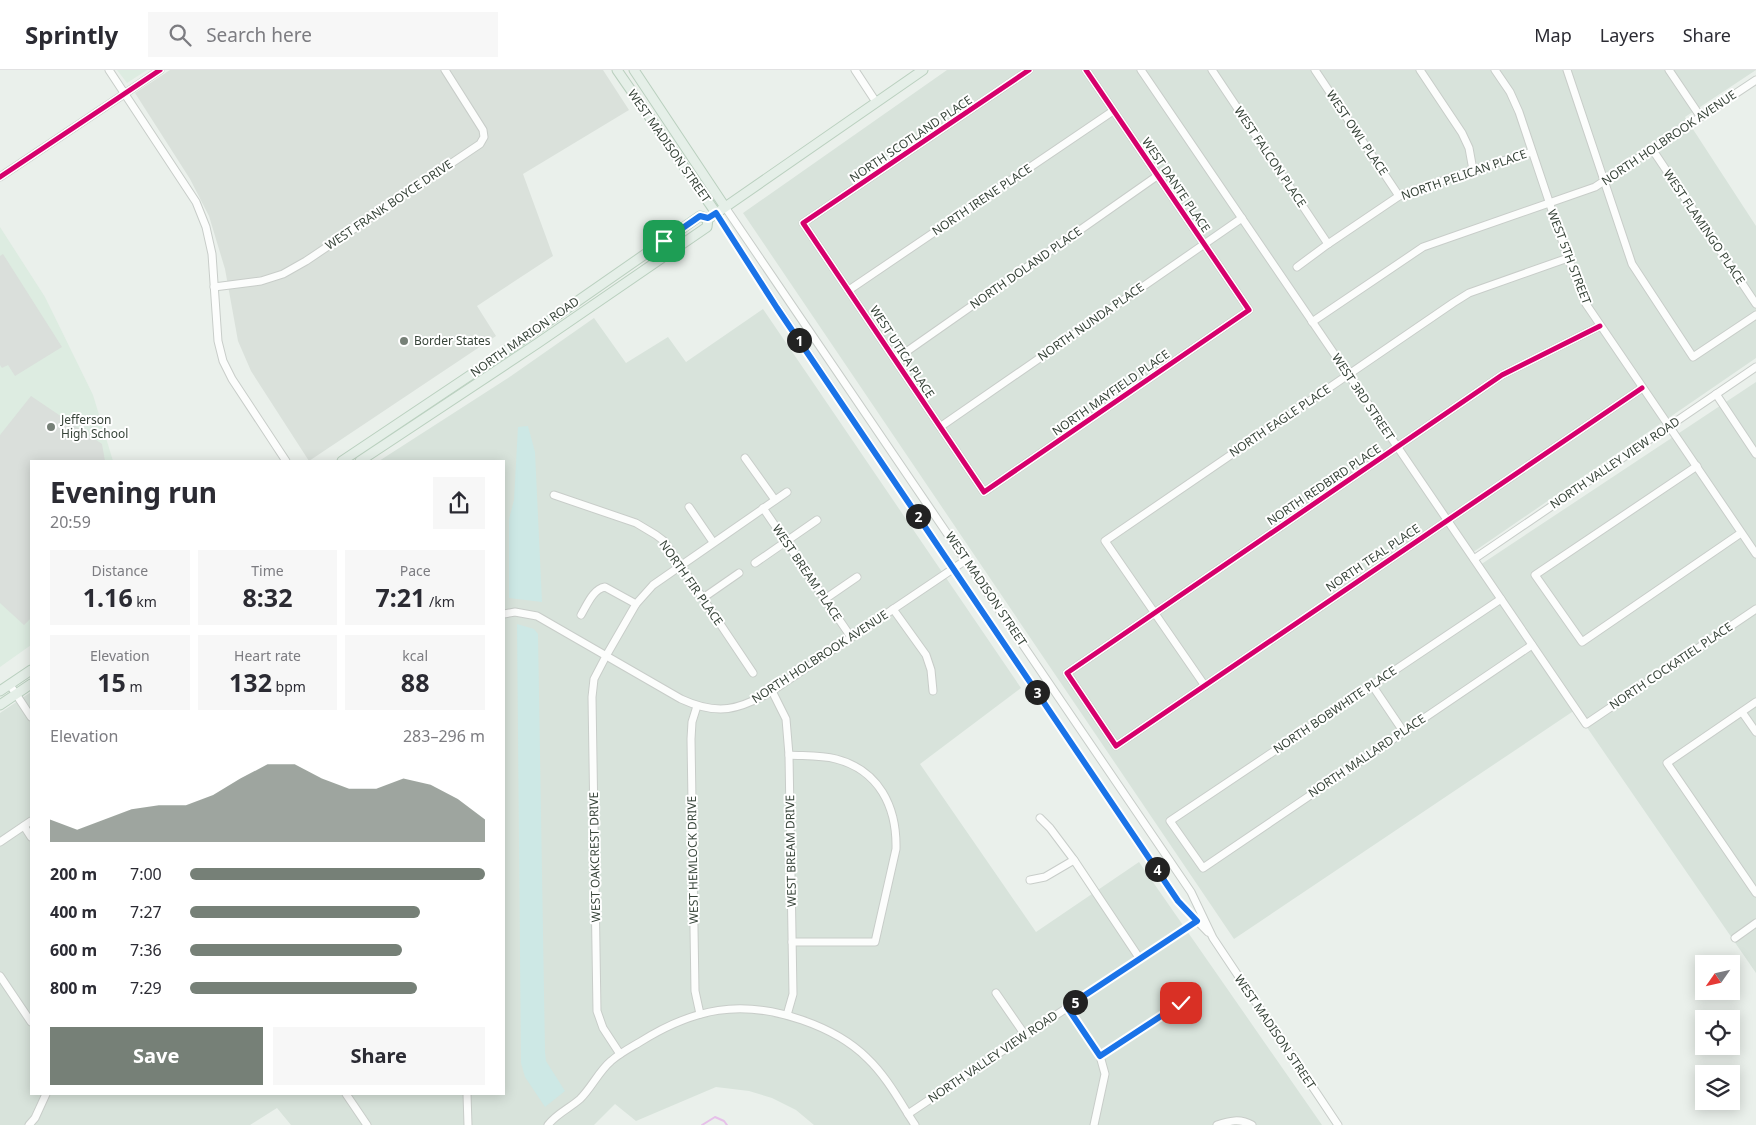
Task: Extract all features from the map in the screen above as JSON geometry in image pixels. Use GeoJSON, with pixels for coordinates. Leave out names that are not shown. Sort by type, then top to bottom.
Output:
{"type":"FeatureCollection","features":[{"type":"Feature","properties":{"kind":"main road","name":"WEST MADISON STREET"},"geometry":{"type":"LineString","coordinates":[[618,70],[712,216]]}},
{"type":"Feature","properties":{"kind":"main road","name":"WEST MADISON STREET"},"geometry":{"type":"LineString","coordinates":[[634,70],[725,207]]}},
{"type":"Feature","properties":{"kind":"main road","name":"NORTH MARION ROAD"},"geometry":{"type":"LineString","coordinates":[[362,460],[538,343],[707,227],[712,216],[923,70]]}},
{"type":"Feature","properties":{"kind":"main road","name":"NORTH MARION ROAD"},"geometry":{"type":"LineString","coordinates":[[343,460],[490,362],[700,216],[712,216]]}},
{"type":"Feature","properties":{"kind":"main road"},"geometry":{"type":"LineString","coordinates":[[0,691],[30,671]]}},
{"type":"Feature","properties":{"kind":"main road"},"geometry":{"type":"LineString","coordinates":[[0,705],[30,685]]}},
{"type":"Feature","properties":{"kind":"street"},"geometry":{"type":"LineString","coordinates":[[109,70],[196,202],[206,227],[212,254],[218,341],[224,361],[232,379],[285,460]]}},
{"type":"Feature","properties":{"kind":"street"},"geometry":{"type":"LineString","coordinates":[[0,177],[160,70]]}},
{"type":"Feature","properties":{"kind":"street","name":"WEST FRANK BOYCE DRIVE"},"geometry":{"type":"LineString","coordinates":[[214,287],[261,281],[283,274],[306,262],[480,144],[484,137],[483,130],[444,70]]}},
{"type":"Feature","properties":{"kind":"street"},"geometry":{"type":"LineString","coordinates":[[855,70],[876,102]]}},
{"type":"Feature","properties":{"kind":"street","name":"NORTH SCOTLAND PLACE"},"geometry":{"type":"LineString","coordinates":[[804,223],[1029,70]]}},
{"type":"Feature","properties":{"kind":"street","name":"WEST DANTE PLACE"},"geometry":{"type":"LineString","coordinates":[[1086,70],[1250,310]]}},
{"type":"Feature","properties":{"kind":"street","name":"WEST 3RD STREET"},"geometry":{"type":"LineString","coordinates":[[1141,70],[1586,724]]}},
{"type":"Feature","properties":{"kind":"street","name":"WEST FALCON PLACE"},"geometry":{"type":"LineString","coordinates":[[1212,70],[1328,244]]}},
{"type":"Feature","properties":{"kind":"street","name":"WEST OWL PLACE"},"geometry":{"type":"LineString","coordinates":[[1315,70],[1399,196]]}},
{"type":"Feature","properties":{"kind":"street"},"geometry":{"type":"LineString","coordinates":[[1420,70],[1462,132],[1473,170]]}},
{"type":"Feature","properties":{"kind":"street","name":"WEST 5TH STREET"},"geometry":{"type":"LineString","coordinates":[[1495,70],[1515,102],[1582,297],[1756,554]]}},
{"type":"Feature","properties":{"kind":"street"},"geometry":{"type":"LineString","coordinates":[[1567,70],[1632,264],[1693,358],[1756,315]]}},
{"type":"Feature","properties":{"kind":"street"},"geometry":{"type":"LineString","coordinates":[[1669,70],[1700,116]]}},
{"type":"Feature","properties":{"kind":"street","name":"NORTH HOLBROOK AVENUE"},"geometry":{"type":"LineString","coordinates":[[1312,322],[1423,247],[1585,192],[1605,182],[1700,116],[1756,80]]}},
{"type":"Feature","properties":{"kind":"street","name":"NORTH IRENE PLACE"},"geometry":{"type":"LineString","coordinates":[[850,290],[1114,110]]}},
{"type":"Feature","properties":{"kind":"street","name":"WEST FLAMINGO PLACE"},"geometry":{"type":"LineString","coordinates":[[1652,150],[1756,304]]}},
{"type":"Feature","properties":{"kind":"street","name":"NORTH PELICAN PLACE"},"geometry":{"type":"LineString","coordinates":[[1297,267],[1399,196],[1532,152]]}},
{"type":"Feature","properties":{"kind":"street","name":"NORTH DOLAND PLACE"},"geometry":{"type":"LineString","coordinates":[[896,359],[1157,176]]}},
{"type":"Feature","properties":{"kind":"street","name":"WEST MADISON STREET"},"geometry":{"type":"LineString","coordinates":[[725,207],[1191,892],[1200,919],[1338,1125]]}},
{"type":"Feature","properties":{"kind":"street","name":"WEST MADISON STREET"},"geometry":{"type":"LineString","coordinates":[[712,216],[777,308],[1178,901],[1200,919]]}},
{"type":"Feature","properties":{"kind":"street","name":"NORTH NUNDA PLACE"},"geometry":{"type":"LineString","coordinates":[[940,426],[1242,218]]}},
{"type":"Feature","properties":{"kind":"street","name":"WEST UTICA PLACE"},"geometry":{"type":"LineString","coordinates":[[804,223],[984,492]]}},
{"type":"Feature","properties":{"kind":"street","name":"NORTH EAGLE PLACE"},"geometry":{"type":"LineString","coordinates":[[1154,613],[1105,541],[1469,293],[1568,258]]}},
{"type":"Feature","properties":{"kind":"street","name":"NORTH MAYFIELD PLACE"},"geometry":{"type":"LineString","coordinates":[[984,492],[1250,310]]}},
{"type":"Feature","properties":{"kind":"street","name":"NORTH REDBIRD PLACE"},"geometry":{"type":"LineString","coordinates":[[1116,746],[1067,673],[1511,369],[1600,326]]}},
{"type":"Feature","properties":{"kind":"street","name":"NORTH VALLEY VIEW ROAD"},"geometry":{"type":"LineString","coordinates":[[1474,559],[1756,367]]}},
{"type":"Feature","properties":{"kind":"street","name":"NORTH TEAL PLACE"},"geometry":{"type":"LineString","coordinates":[[1116,746],[1642,388]]}},
{"type":"Feature","properties":{"kind":"street"},"geometry":{"type":"LineString","coordinates":[[1716,394],[1756,454]]}},
{"type":"Feature","properties":{"kind":"street"},"geometry":{"type":"LineString","coordinates":[[745,458],[775,500]]}},
{"type":"Feature","properties":{"kind":"street"},"geometry":{"type":"LineString","coordinates":[[1697,466],[1535,575],[1582,642],[1742,533]]}},
{"type":"Feature","properties":{"kind":"street","name":"WEST OAKCREST DRIVE"},"geometry":{"type":"LineString","coordinates":[[620,1054],[598,1018],[597,1006],[592,696],[594,679],[636,604],[653,585],[680,564],[787,492]]}},
{"type":"Feature","properties":{"kind":"street","name":"NORTH FIR PLACE"},"geometry":{"type":"LineString","coordinates":[[554,495],[636,523],[649,529],[664,541],[753,673]]}},
{"type":"Feature","properties":{"kind":"street"},"geometry":{"type":"LineString","coordinates":[[689,507],[713,542]]}},
{"type":"Feature","properties":{"kind":"street","name":"WEST BREAM PLACE"},"geometry":{"type":"LineString","coordinates":[[763,508],[852,637]]}},
{"type":"Feature","properties":{"kind":"street"},"geometry":{"type":"LineString","coordinates":[[755,563],[817,520]]}},
{"type":"Feature","properties":{"kind":"street","name":"NORTH HOLBROOK AVENUE"},"geometry":{"type":"LineString","coordinates":[[505,614],[515,612],[537,616],[697,706],[720,710],[754,702],[966,560]]}},
{"type":"Feature","properties":{"kind":"street"},"geometry":{"type":"LineString","coordinates":[[702,598],[739,573]]}},
{"type":"Feature","properties":{"kind":"street"},"geometry":{"type":"LineString","coordinates":[[825,599],[857,578]]}},
{"type":"Feature","properties":{"kind":"street"},"geometry":{"type":"LineString","coordinates":[[581,615],[596,591],[602,587],[636,604]]}},
{"type":"Feature","properties":{"kind":"street","name":"NORTH BOBWHITE PLACE"},"geometry":{"type":"LineString","coordinates":[[1203,868],[1170,821],[1500,599]]}},
{"type":"Feature","properties":{"kind":"street"},"geometry":{"type":"LineString","coordinates":[[893,609],[926,655],[932,670],[933,691]]}},
{"type":"Feature","properties":{"kind":"street","name":"NORTH COCKATIEL PLACE"},"geometry":{"type":"LineString","coordinates":[[1586,724],[1756,609]]}},
{"type":"Feature","properties":{"kind":"street"},"geometry":{"type":"LineString","coordinates":[[1154,613],[1205,686]]}},
{"type":"Feature","properties":{"kind":"street","name":"NORTH MALLARD PLACE"},"geometry":{"type":"LineString","coordinates":[[1203,868],[1532,645]]}},
{"type":"Feature","properties":{"kind":"street"},"geometry":{"type":"LineString","coordinates":[[10,685],[30,715]]}},
{"type":"Feature","properties":{"kind":"street"},"geometry":{"type":"LineString","coordinates":[[1372,686],[1403,731]]}},
{"type":"Feature","properties":{"kind":"street","name":"WEST BREAM DRIVE"},"geometry":{"type":"LineString","coordinates":[[772,691],[786,719],[789,755],[793,994],[787,1015]]}},
{"type":"Feature","properties":{"kind":"street"},"geometry":{"type":"LineString","coordinates":[[1756,702],[1667,763],[1756,894]]}},
{"type":"Feature","properties":{"kind":"street","name":"WEST HEMLOCK DRIVE"},"geometry":{"type":"LineString","coordinates":[[697,706],[692,722],[691,739],[695,991],[700,1014]]}},
{"type":"Feature","properties":{"kind":"street"},"geometry":{"type":"LineString","coordinates":[[1742,712],[1756,732]]}},
{"type":"Feature","properties":{"kind":"street"},"geometry":{"type":"LineString","coordinates":[[789,755],[835,759],[855,766],[878,786],[888,801],[893,814],[896,837],[896,849],[875,942],[792,942]]}},
{"type":"Feature","properties":{"kind":"street"},"geometry":{"type":"LineString","coordinates":[[1040,818],[1074,860],[1140,959]]}},
{"type":"Feature","properties":{"kind":"street"},"geometry":{"type":"LineString","coordinates":[[0,842],[30,822]]}},
{"type":"Feature","properties":{"kind":"street"},"geometry":{"type":"LineString","coordinates":[[24,826],[30,835]]}},
{"type":"Feature","properties":{"kind":"street"},"geometry":{"type":"LineString","coordinates":[[1030,880],[1045,877],[1074,860]]}},
{"type":"Feature","properties":{"kind":"street","name":"NORTH VALLEY VIEW ROAD"},"geometry":{"type":"LineString","coordinates":[[908,1114],[1200,919]]}},
{"type":"Feature","properties":{"kind":"street"},"geometry":{"type":"LineString","coordinates":[[1735,938],[1756,923]]}},
{"type":"Feature","properties":{"kind":"street"},"geometry":{"type":"LineString","coordinates":[[0,976],[30,1021]]}},
{"type":"Feature","properties":{"kind":"street"},"geometry":{"type":"LineString","coordinates":[[996,994],[1024,1035]]}},
{"type":"Feature","properties":{"kind":"street"},"geometry":{"type":"LineString","coordinates":[[1100,1056],[1181,1003],[1197,1002]]}},
{"type":"Feature","properties":{"kind":"street"},"geometry":{"type":"LineString","coordinates":[[1067,1007],[1100,1056],[1106,1074],[1094,1125]]}},
{"type":"Feature","properties":{"kind":"street"},"geometry":{"type":"LineString","coordinates":[[548,1125],[552,1119],[580,1099],[607,1064],[620,1054],[680,1020],[710,1011],[741,1008],[762,1009],[817,1025],[855,1047],[880,1071],[915,1125]]}},
{"type":"Feature","properties":{"kind":"street"},"geometry":{"type":"LineString","coordinates":[[28,1125],[35,1118],[46,1095]]}},
{"type":"Feature","properties":{"kind":"street"},"geometry":{"type":"LineString","coordinates":[[347,1095],[367,1125]]}},
{"type":"Feature","properties":{"kind":"street"},"geometry":{"type":"LineString","coordinates":[[467,1095],[468,1125]]}},
{"type":"Feature","properties":{"kind":"street"},"geometry":{"type":"LineString","coordinates":[[1217,1125],[1233,1120],[1252,1125]]}},
{"type":"Feature","properties":{"kind":"shaded area"},"geometry":{"type":"Polygon","coordinates":[[[117,70],[147,70],[127,83],[117,70]]]}},
{"type":"Feature","properties":{"kind":"shaded area"},"geometry":{"type":"Polygon","coordinates":[[[170,70],[603,70],[629,110],[523,174],[553,256],[477,306],[496,336],[308,460],[251,371],[238,341],[225,269],[209,216],[190,179],[135,93],[170,70]]]}},
{"type":"Feature","properties":{"kind":"shaded area"},"geometry":{"type":"Polygon","coordinates":[[[947,70],[1756,70],[1685,117],[1756,226],[1756,358],[1469,555],[1477,567],[1756,382],[1756,973],[1575,710],[1234,939],[743,213],[947,70]]]}},
{"type":"Feature","properties":{"kind":"shaded area","name":"Jefferson High School"},"geometry":{"type":"Polygon","coordinates":[[[0,227],[45,297],[93,395],[113,460],[30,460],[30,646],[0,667],[0,227]]]}},
{"type":"Feature","properties":{"kind":"shaded area"},"geometry":{"type":"Polygon","coordinates":[[[3,254],[62,347],[15,376],[8,365],[2,368],[0,365],[0,256],[3,254]]]}},
{"type":"Feature","properties":{"kind":"shaded area"},"geometry":{"type":"Polygon","coordinates":[[[763,309],[1021,688],[920,764],[1036,932],[1139,862],[1322,1125],[814,1125],[796,1110],[772,1098],[749,1091],[716,1087],[636,1121],[615,1104],[594,1125],[291,1125],[277,1108],[250,1125],[0,1125],[0,713],[30,693],[30,1095],[505,1095],[505,460],[381,460],[511,376],[594,318],[626,363],[668,337],[686,362],[763,309]]]}},
{"type":"Feature","properties":{"kind":"shaded area"},"geometry":{"type":"Polygon","coordinates":[[[31,396],[102,444],[105,460],[30,460],[30,619],[24,625],[0,603],[0,435],[31,396]]]}},
{"type":"Feature","properties":{"kind":"shaded area"},"geometry":{"type":"Polygon","coordinates":[[[528,426],[535,452],[542,602],[509,598],[509,519],[514,500],[518,427],[528,426]]]}},
{"type":"Feature","properties":{"kind":"shaded area"},"geometry":{"type":"Polygon","coordinates":[[[517,624],[534,629],[538,634],[545,1052],[546,1061],[565,1091],[545,1107],[525,1077],[521,1063],[517,624]]]}},
{"type":"Feature","properties":{"kind":"waterway"},"geometry":{"type":"LineString","coordinates":[[702,1125],[715,1117],[724,1121],[727,1125]]}},
{"type":"Feature","properties":{"kind":"cycle path"},"geometry":{"type":"LineString","coordinates":[[0,177],[160,70]]}},
{"type":"Feature","properties":{"kind":"cycle path"},"geometry":{"type":"LineString","coordinates":[[1029,70],[803,223],[984,492],[1249,310],[1086,70]]}},
{"type":"Feature","properties":{"kind":"cycle path"},"geometry":{"type":"LineString","coordinates":[[1600,326],[1502,375],[1067,673],[1116,746],[1642,388]]}},
{"type":"Feature","properties":{"kind":"place","name":"Border States"},"geometry":{"type":"Point","coordinates":[404,341]}},
{"type":"Feature","properties":{"kind":"place","name":"Jefferson High School"},"geometry":{"type":"Point","coordinates":[51,427]}},
{"type":"Feature","properties":{"kind":"route"},"geometry":{"type":"LineString","coordinates":[[664,241],[700,216],[708,218],[716,213],[777,308],[1178,901],[1197,921],[1067,1007],[1100,1056],[1181,1003]]}}]}
